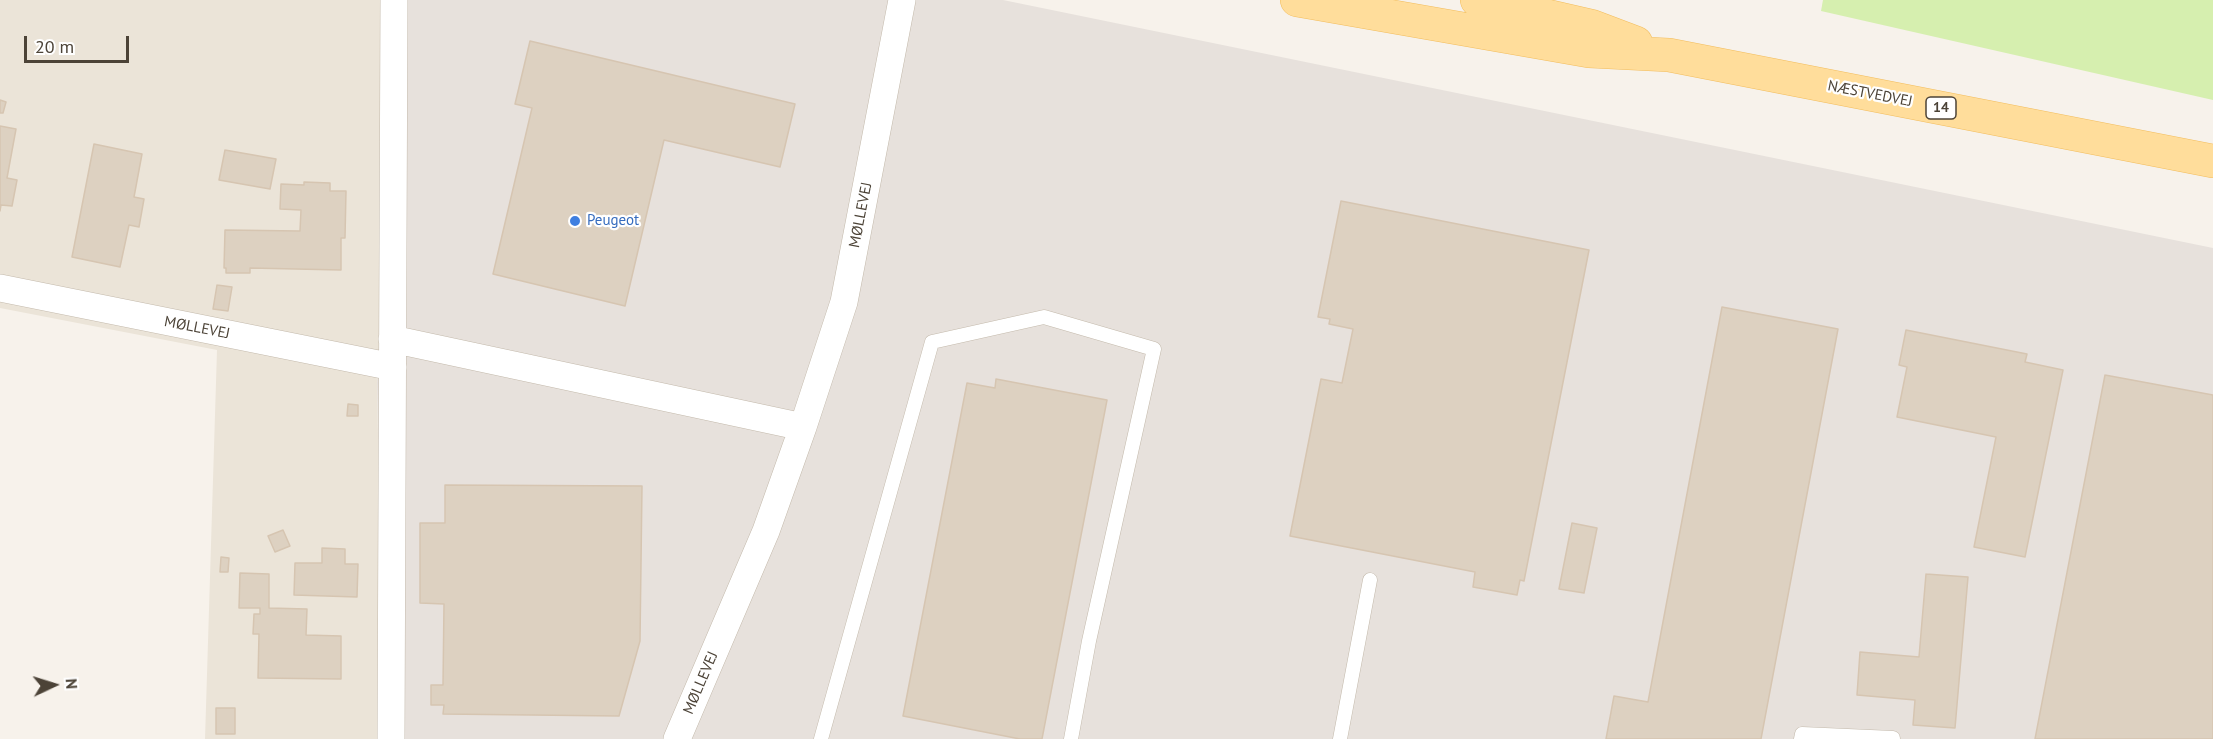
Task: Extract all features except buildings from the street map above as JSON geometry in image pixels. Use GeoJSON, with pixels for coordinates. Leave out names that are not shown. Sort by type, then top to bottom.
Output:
{"type":"FeatureCollection","features":[{"type":"Feature","properties":{"kind":"main road","name":"NÆSTVEDVEJ"},"geometry":{"type":"LineString","coordinates":[[1297,0],[1589,51],[1669,55],[2213,161]]}},
{"type":"Feature","properties":{"kind":"main road","name":"NÆSTVEDVEJ"},"geometry":{"type":"LineString","coordinates":[[1478,0],[1591,26],[1669,55]]}},
{"type":"Feature","properties":{"kind":"street"},"geometry":{"type":"LineString","coordinates":[[391,739],[394,0]]}},
{"type":"Feature","properties":{"kind":"street","name":"MØLLEVEJ"},"geometry":{"type":"LineString","coordinates":[[677,739],[766,531],[844,302],[902,0]]}},
{"type":"Feature","properties":{"kind":"street","name":"MØLLEVEJ"},"geometry":{"type":"LineString","coordinates":[[0,288],[393,368]]}},
{"type":"Feature","properties":{"kind":"street"},"geometry":{"type":"LineString","coordinates":[[392,339],[803,427]]}},
{"type":"Feature","properties":{"kind":"lane"},"geometry":{"type":"LineString","coordinates":[[821,739],[932,342],[1044,317],[1154,349],[1089,641],[1071,739]]}},
{"type":"Feature","properties":{"kind":"lane"},"geometry":{"type":"LineString","coordinates":[[1340,739],[1370,580]]}},
{"type":"Feature","properties":{"kind":"lane"},"geometry":{"type":"LineString","coordinates":[[1801,739],[1802,734],[1893,738]]}},
{"type":"Feature","properties":{"kind":"shaded area"},"geometry":{"type":"Polygon","coordinates":[[[0,0],[404,0],[377,383],[384,739],[205,739],[217,350],[0,308],[0,0]]]}},
{"type":"Feature","properties":{"kind":"shaded area"},"geometry":{"type":"Polygon","coordinates":[[[404,0],[1003,0],[2213,248],[2213,739],[384,739],[377,383],[404,0]]]}},
{"type":"Feature","properties":{"kind":"green space"},"geometry":{"type":"Polygon","coordinates":[[[1823,0],[2213,0],[2213,100],[1821,11],[1823,0]]]}},
{"type":"Feature","properties":{"kind":"place","name":"Peugeot"},"geometry":{"type":"Point","coordinates":[575,221]}}]}
